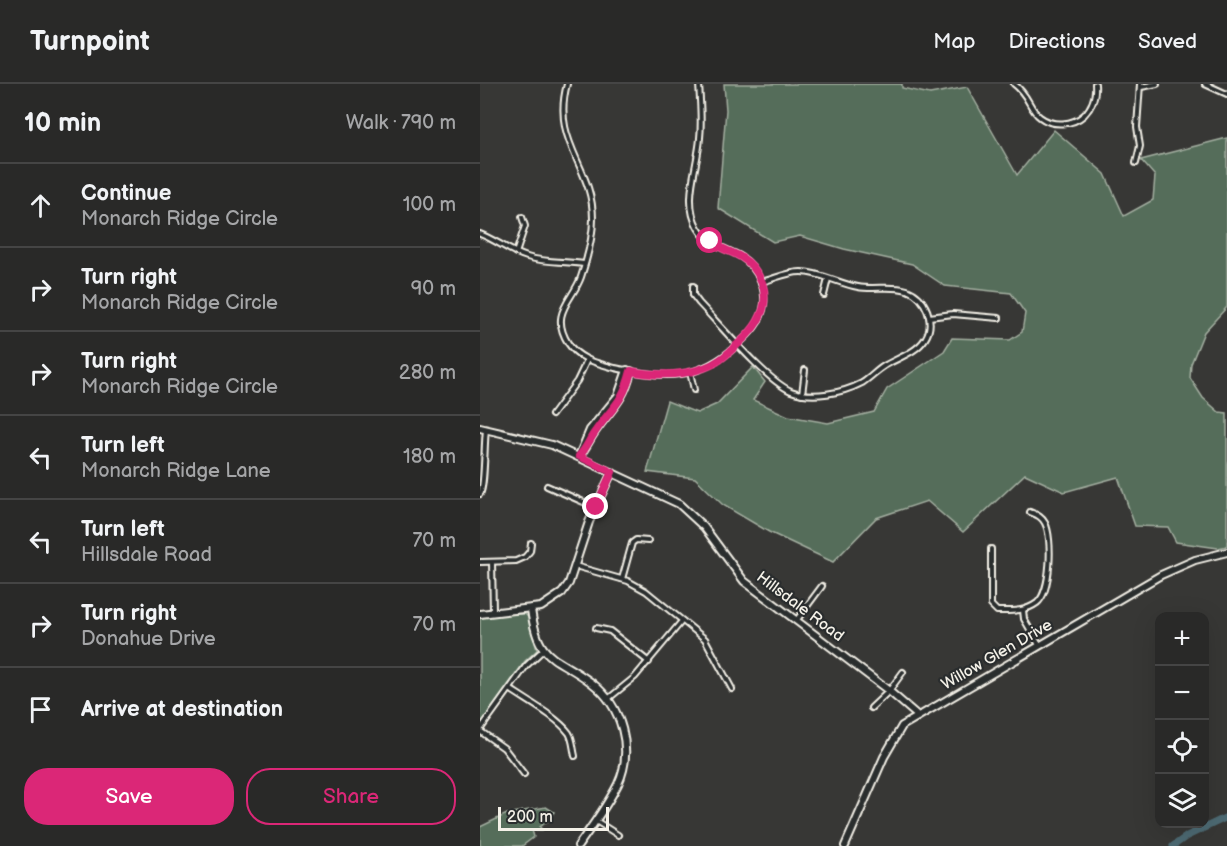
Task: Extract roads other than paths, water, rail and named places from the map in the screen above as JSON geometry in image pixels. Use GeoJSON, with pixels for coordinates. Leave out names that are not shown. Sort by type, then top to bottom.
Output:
{"type":"FeatureCollection","features":[{"type":"Feature","properties":{"kind":"main road"},"geometry":{"type":"LineString","coordinates":[[579,456],[590,430],[618,396],[629,371]]}},
{"type":"Feature","properties":{"kind":"main road","name":"Hillsdale Road"},"geometry":{"type":"LineString","coordinates":[[483,428],[552,445],[668,497],[690,512],[704,527],[737,573],[752,588],[889,691],[918,716]]}},
{"type":"Feature","properties":{"kind":"main road"},"geometry":{"type":"LineString","coordinates":[[480,614],[531,609],[547,605],[562,593],[569,583],[589,522],[612,472]]}},
{"type":"Feature","properties":{"kind":"main road","name":"Willow Glen Drive"},"geometry":{"type":"LineString","coordinates":[[845,846],[884,757],[902,726],[1039,645],[1180,566],[1227,552]]}},
{"type":"Feature","properties":{"kind":"main road"},"geometry":{"type":"LineString","coordinates":[[531,609],[535,632],[543,650],[594,685],[608,699],[622,728],[624,760],[617,784],[578,846]]}},
{"type":"Feature","properties":{"kind":"street"},"geometry":{"type":"LineString","coordinates":[[567,84],[563,109],[565,129],[568,143],[589,188],[592,207],[592,229],[580,279],[564,306],[562,323],[567,342],[587,360],[629,371],[662,375],[690,372],[708,367],[723,359],[750,334],[762,313],[764,297],[761,282],[755,270],[734,252],[716,246],[705,237],[693,217],[692,194],[700,139],[699,84]]}},
{"type":"Feature","properties":{"kind":"street"},"geometry":{"type":"LineString","coordinates":[[1014,84],[1027,96],[1032,108],[1040,117],[1064,124],[1075,121],[1089,110],[1095,95],[1095,84]]}},
{"type":"Feature","properties":{"kind":"street"},"geometry":{"type":"LineString","coordinates":[[1136,163],[1140,146],[1137,127],[1140,86],[1157,84]]}},
{"type":"Feature","properties":{"kind":"street"},"geometry":{"type":"LineString","coordinates":[[1205,84],[1227,94]]}},
{"type":"Feature","properties":{"kind":"street"},"geometry":{"type":"LineString","coordinates":[[516,253],[525,226],[522,217]]}},
{"type":"Feature","properties":{"kind":"street"},"geometry":{"type":"LineString","coordinates":[[480,234],[516,253],[540,260],[584,264]]}},
{"type":"Feature","properties":{"kind":"street"},"geometry":{"type":"LineString","coordinates":[[693,286],[693,295],[699,303],[738,344],[778,383],[802,394],[843,390],[864,381],[884,366],[918,347],[928,333],[928,310],[922,300],[909,291],[897,288],[862,288],[808,272],[799,272],[761,282]]}},
{"type":"Feature","properties":{"kind":"street"},"geometry":{"type":"LineString","coordinates":[[824,295],[828,279]]}},
{"type":"Feature","properties":{"kind":"street"},"geometry":{"type":"LineString","coordinates":[[929,317],[953,314],[999,318]]}},
{"type":"Feature","properties":{"kind":"street"},"geometry":{"type":"LineString","coordinates":[[552,415],[577,381],[587,360]]}},
{"type":"Feature","properties":{"kind":"street"},"geometry":{"type":"LineString","coordinates":[[802,394],[805,370]]}},
{"type":"Feature","properties":{"kind":"street"},"geometry":{"type":"LineString","coordinates":[[690,372],[694,390]]}},
{"type":"Feature","properties":{"kind":"street"},"geometry":{"type":"LineString","coordinates":[[480,494],[483,488],[483,428]]}},
{"type":"Feature","properties":{"kind":"street"},"geometry":{"type":"LineString","coordinates":[[547,486],[596,507]]}},
{"type":"Feature","properties":{"kind":"street"},"geometry":{"type":"LineString","coordinates":[[991,549],[991,605],[997,611],[1023,610],[1042,598],[1047,589],[1048,580],[1047,527],[1040,516],[1030,512]]}},
{"type":"Feature","properties":{"kind":"street"},"geometry":{"type":"LineString","coordinates":[[622,579],[632,543],[636,540],[648,541]]}},
{"type":"Feature","properties":{"kind":"street"},"geometry":{"type":"LineString","coordinates":[[480,562],[519,560],[530,551],[531,543]]}},
{"type":"Feature","properties":{"kind":"street"},"geometry":{"type":"LineString","coordinates":[[492,562],[493,611]]}},
{"type":"Feature","properties":{"kind":"street"},"geometry":{"type":"LineString","coordinates":[[575,566],[622,579],[646,591],[705,639],[732,689]]}},
{"type":"Feature","properties":{"kind":"street"},"geometry":{"type":"LineString","coordinates":[[796,621],[822,586]]}},
{"type":"Feature","properties":{"kind":"street"},"geometry":{"type":"LineString","coordinates":[[1023,610],[1024,619],[1039,645]]}},
{"type":"Feature","properties":{"kind":"street"},"geometry":{"type":"LineString","coordinates":[[608,699],[635,677],[682,621]]}},
{"type":"Feature","properties":{"kind":"street"},"geometry":{"type":"LineString","coordinates":[[596,628],[610,631],[649,662]]}},
{"type":"Feature","properties":{"kind":"street"},"geometry":{"type":"LineString","coordinates":[[524,774],[504,748],[480,731],[533,658],[543,650]]}},
{"type":"Feature","properties":{"kind":"street"},"geometry":{"type":"LineString","coordinates":[[871,708],[889,691],[903,672]]}},
{"type":"Feature","properties":{"kind":"street"},"geometry":{"type":"LineString","coordinates":[[510,688],[568,732],[572,739],[575,756]]}},
{"type":"Feature","properties":{"kind":"street"},"geometry":{"type":"LineString","coordinates":[[595,821],[618,836]]}},
{"type":"Feature","properties":{"kind":"waterway"},"geometry":{"type":"LineString","coordinates":[[1173,846],[1187,836],[1227,817]]}}]}
